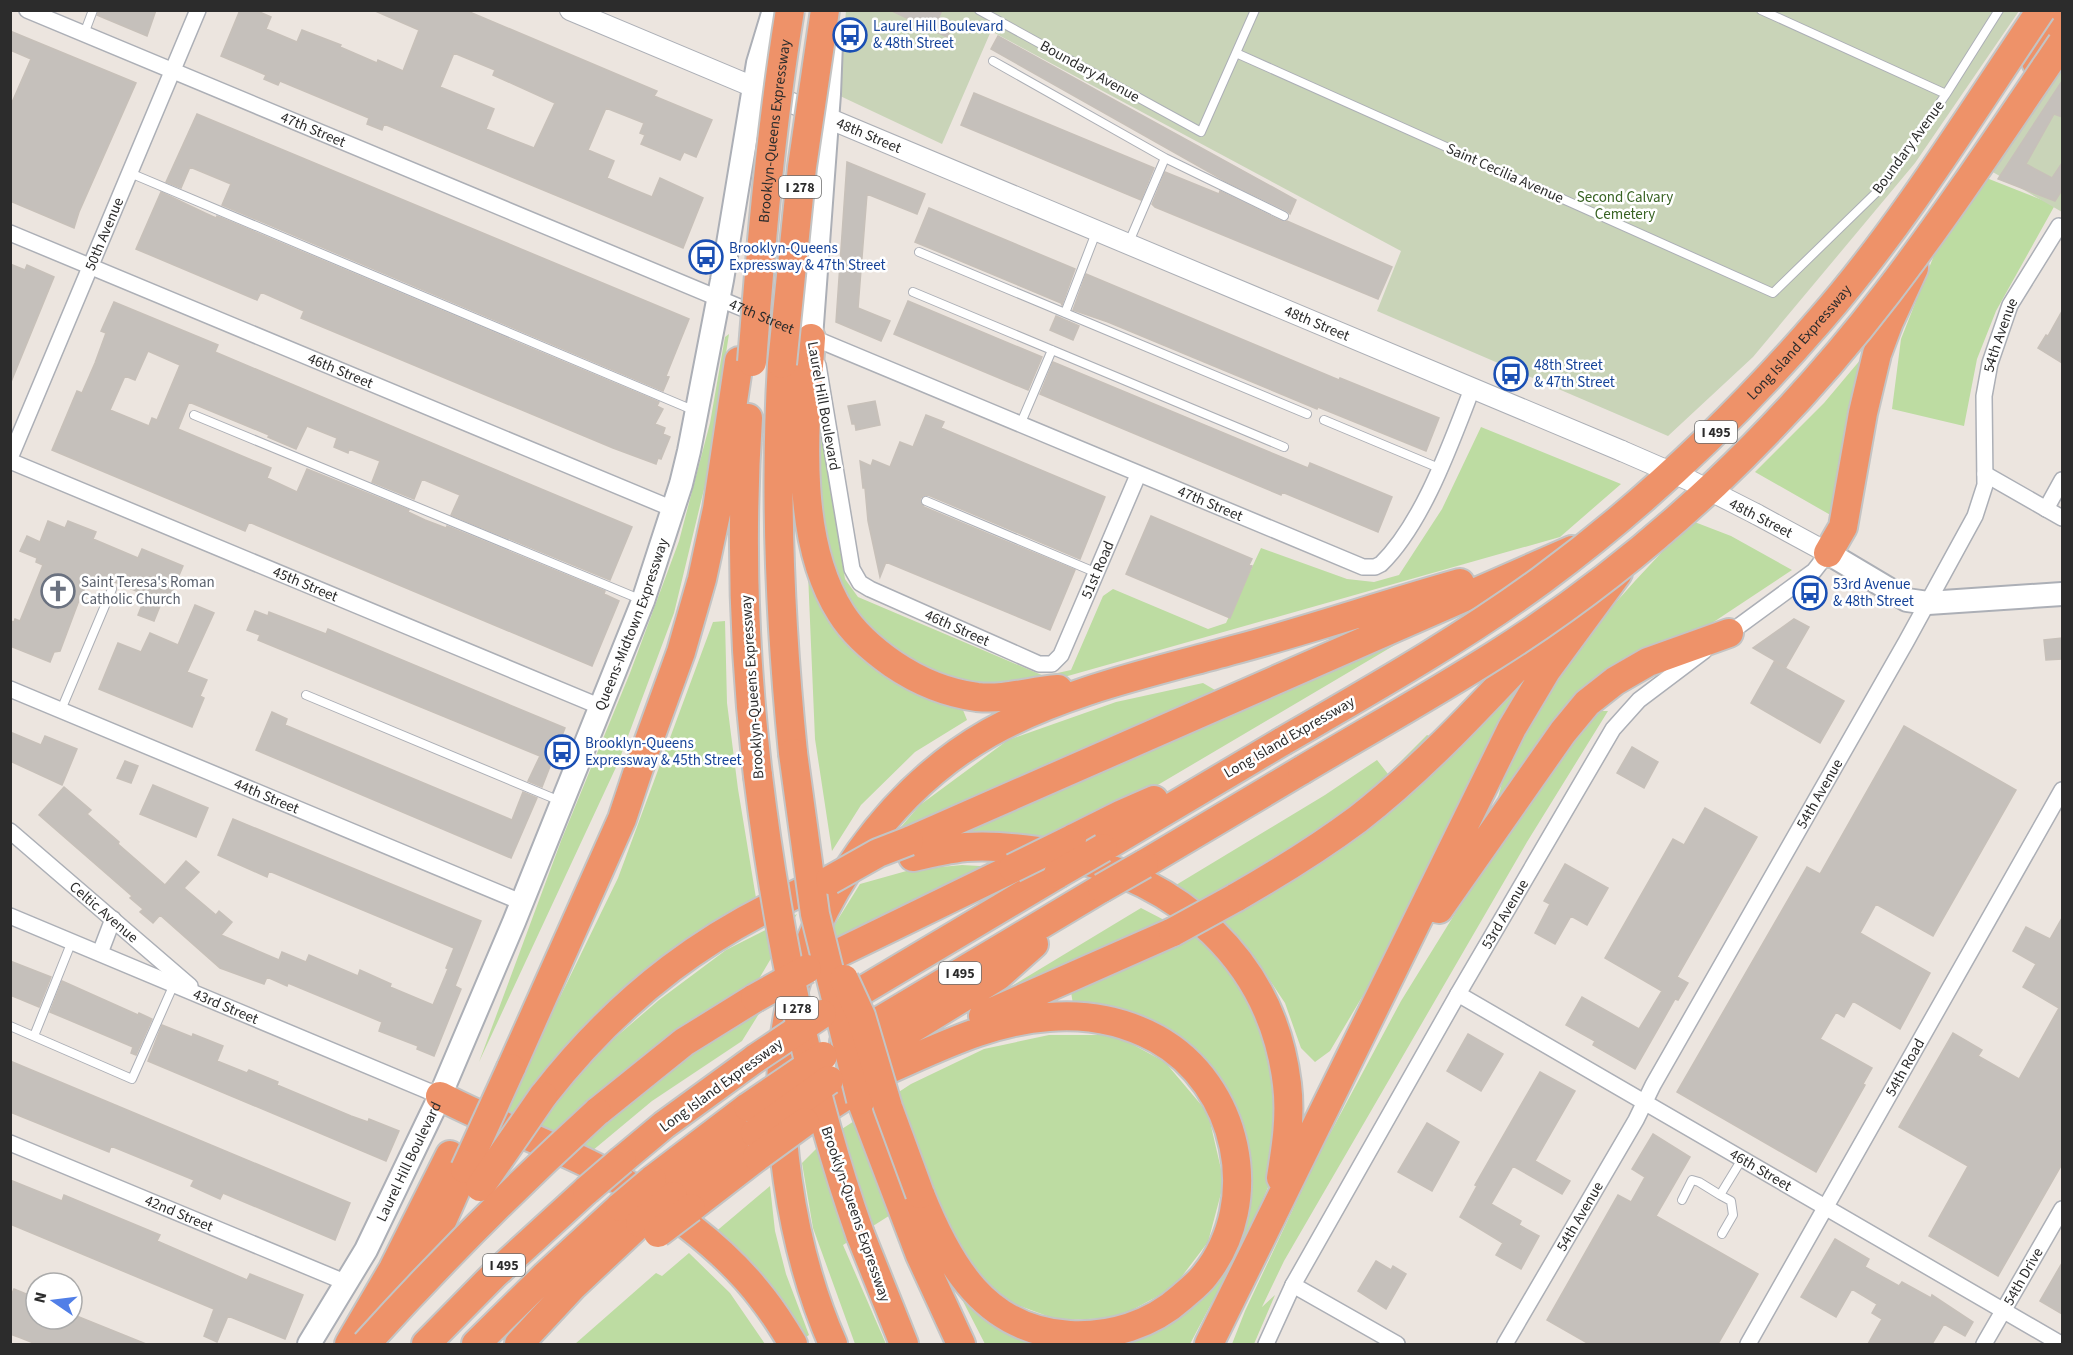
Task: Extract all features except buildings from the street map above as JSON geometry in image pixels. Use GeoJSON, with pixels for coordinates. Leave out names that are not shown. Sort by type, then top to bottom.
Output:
{"type":"FeatureCollection","features":[{"type":"Feature","properties":{"kind":"highway","name":"Brooklyn-Queens Expressway"},"geometry":{"type":"LineString","coordinates":[[790,10],[767,178],[742,324],[745,362],[743,553],[752,711],[769,857],[799,1018],[828,1135],[860,1234],[904,1344]]}},
{"type":"Feature","properties":{"kind":"highway","name":"Brooklyn-Queens Expressway"},"geometry":{"type":"LineString","coordinates":[[825,10],[802,167],[782,363],[777,484],[779,567],[793,753],[815,914],[861,1100],[928,1274],[962,1344]]}},
{"type":"Feature","properties":{"kind":"highway","name":"Long Island Expressway"},"geometry":{"type":"LineString","coordinates":[[426,1344],[494,1275],[587,1190],[664,1125],[756,1058],[822,1014],[1435,652],[1542,580],[1638,502],[1697,449],[1822,319],[1900,218],[2041,10]]}},
{"type":"Feature","properties":{"kind":"highway"},"geometry":{"type":"LineString","coordinates":[[911,849],[1607,535],[1646,509],[1742,420],[1870,275],[1941,176],[2053,10]]}},
{"type":"Feature","properties":{"kind":"highway"},"geometry":{"type":"LineString","coordinates":[[519,1344],[573,1286],[639,1221],[753,1132],[805,1122],[939,1036],[1173,932],[1235,898],[1358,819],[1417,768],[1458,728],[1657,521],[1752,431],[1840,336],[1910,247],[2062,24]]}},
{"type":"Feature","properties":{"kind":"highway","name":"I 495"},"geometry":{"type":"LineString","coordinates":[[476,1344],[546,1275],[639,1221],[753,1132],[831,1064],[1096,892],[1495,655],[1613,570],[1714,485],[1798,399],[1886,295],[1965,187],[2062,43]]}},
{"type":"Feature","properties":{"kind":"highway"},"geometry":{"type":"LineString","coordinates":[[1828,554],[1843,526],[1865,402],[1882,339],[1953,184]]}},
{"type":"Feature","properties":{"kind":"highway"},"geometry":{"type":"LineString","coordinates":[[811,338],[806,421],[809,510],[815,549],[826,582],[841,613],[851,626],[873,649],[901,669],[939,688],[960,694],[1005,697],[1051,689],[1120,682]]}},
{"type":"Feature","properties":{"kind":"highway"},"geometry":{"type":"LineString","coordinates":[[373,1344],[431,1246],[465,1170],[503,1063],[622,819],[681,652],[702,579],[745,362]]}},
{"type":"Feature","properties":{"kind":"highway"},"geometry":{"type":"LineString","coordinates":[[1209,1344],[1497,758],[1528,700],[1564,646],[1657,521]]}},
{"type":"Feature","properties":{"kind":"highway"},"geometry":{"type":"LineString","coordinates":[[833,1344],[816,1302],[797,1233],[784,1143],[783,1046],[797,980],[808,950],[840,883],[877,829],[917,785],[966,747],[1013,721],[1057,702],[1560,555]]}},
{"type":"Feature","properties":{"kind":"highway"},"geometry":{"type":"LineString","coordinates":[[1384,990],[1563,732],[1587,703],[1615,681],[1648,662],[1729,633]]}},
{"type":"Feature","properties":{"kind":"highway"},"geometry":{"type":"LineString","coordinates":[[366,1344],[418,1286],[497,1206],[597,1112],[684,1042],[814,965],[1122,814],[1240,766]]}},
{"type":"Feature","properties":{"kind":"highway"},"geometry":{"type":"LineString","coordinates":[[349,1344],[393,1269],[465,1170],[543,1096],[599,1031],[666,971],[723,932],[791,896],[830,880],[878,853],[911,849],[1006,847],[1075,858],[1142,881],[1175,901],[1206,925],[1229,950],[1254,986],[1268,1012],[1281,1050],[1287,1086],[1289,1124],[1274,1213]]}},
{"type":"Feature","properties":{"kind":"highway"},"geometry":{"type":"LineString","coordinates":[[815,914],[861,1016],[888,1107],[903,1206],[933,1227],[951,1261],[986,1303],[1027,1327],[1060,1335],[1093,1335],[1126,1329],[1161,1313],[1176,1302],[1205,1275],[1226,1238],[1236,1198],[1237,1163],[1234,1145],[1222,1110],[1202,1078],[1188,1063],[1158,1040],[1124,1025],[1104,1020],[1066,1016],[1029,1019],[968,1035],[885,1071]]}},
{"type":"Feature","properties":{"kind":"highway"},"geometry":{"type":"LineString","coordinates":[[440,1096],[601,1170],[652,1201],[694,1231],[733,1265],[762,1298],[793,1344]]}},
{"type":"Feature","properties":{"kind":"highway","name":"Brooklyn-Queens Expressway"},"geometry":{"type":"LineString","coordinates":[[903,1206],[909,1272],[941,1344]]}},
{"type":"Feature","properties":{"kind":"highway"},"geometry":{"type":"LineString","coordinates":[[539,1344],[602,1283],[639,1221]]}},
{"type":"Feature","properties":{"kind":"main road"},"geometry":{"type":"LineString","coordinates":[[754,87],[758,63],[774,10]]}},
{"type":"Feature","properties":{"kind":"main road","name":"Laurel Hill Boulevard"},"geometry":{"type":"LineString","coordinates":[[811,338],[827,117],[832,10]]}},
{"type":"Feature","properties":{"kind":"main road","name":"Brooklyn-Queens Expressway"},"geometry":{"type":"LineString","coordinates":[[673,509],[698,412],[754,87]]}},
{"type":"Feature","properties":{"kind":"main road","name":"Queens-Midtown Expressway"},"geometry":{"type":"LineString","coordinates":[[493,972],[643,601],[673,509]]}},
{"type":"Feature","properties":{"kind":"main road","name":"48th Street"},"geometry":{"type":"LineString","coordinates":[[1828,554],[1907,600],[1928,603],[2062,594]]}},
{"type":"Feature","properties":{"kind":"main road","name":"Laurel Hill Boulevard"},"geometry":{"type":"LineString","coordinates":[[309,1344],[347,1283],[394,1193],[440,1096],[493,972]]}},
{"type":"Feature","properties":{"kind":"street","name":"47th Street"},"geometry":{"type":"LineString","coordinates":[[27,10],[1357,565],[1369,568],[1381,564],[1397,544],[1417,513],[1439,468],[1472,389]]}},
{"type":"Feature","properties":{"kind":"street","name":"50th Avenue"},"geometry":{"type":"LineString","coordinates":[[10,459],[198,10]]}},
{"type":"Feature","properties":{"kind":"street","name":"48th Street"},"geometry":{"type":"LineString","coordinates":[[570,10],[1622,451],[1691,481],[1828,554]]}},
{"type":"Feature","properties":{"kind":"street","name":"54th Avenue"},"geometry":{"type":"LineString","coordinates":[[1505,1344],[1928,603],[1975,516],[1983,495],[1984,396],[1995,344],[2018,289],[2061,225]]}},
{"type":"Feature","properties":{"kind":"street","name":"46th Street"},"geometry":{"type":"LineString","coordinates":[[10,233],[673,509]]}},
{"type":"Feature","properties":{"kind":"street","name":"Laurel Hill Boulevard"},"geometry":{"type":"LineString","coordinates":[[811,338],[820,375],[852,569],[860,583]]}},
{"type":"Feature","properties":{"kind":"street","name":"45th Street"},"geometry":{"type":"LineString","coordinates":[[10,459],[601,707]]}},
{"type":"Feature","properties":{"kind":"street"},"geometry":{"type":"LineString","coordinates":[[1985,474],[2062,518]]}},
{"type":"Feature","properties":{"kind":"street","name":"51st Road"},"geometry":{"type":"LineString","coordinates":[[1056,662],[1064,650],[1138,475]]}},
{"type":"Feature","properties":{"kind":"street"},"geometry":{"type":"LineString","coordinates":[[2046,509],[2062,480]]}},
{"type":"Feature","properties":{"kind":"street","name":"53rd Avenue"},"geometry":{"type":"LineString","coordinates":[[1266,1344],[1293,1286],[1458,994],[1619,720],[1646,694],[1814,571],[1828,554]]}},
{"type":"Feature","properties":{"kind":"street","name":"46th Street"},"geometry":{"type":"LineString","coordinates":[[860,583],[1035,663],[1048,665],[1056,662]]}},
{"type":"Feature","properties":{"kind":"street","name":"44th Street"},"geometry":{"type":"LineString","coordinates":[[10,689],[521,902]]}},
{"type":"Feature","properties":{"kind":"street","name":"54th Road"},"geometry":{"type":"LineString","coordinates":[[1748,1344],[2062,790]]}},
{"type":"Feature","properties":{"kind":"street","name":"Celtic Avenue"},"geometry":{"type":"LineString","coordinates":[[10,831],[199,994]]}},
{"type":"Feature","properties":{"kind":"street","name":"43rd Street"},"geometry":{"type":"LineString","coordinates":[[10,916],[440,1096]]}},
{"type":"Feature","properties":{"kind":"street"},"geometry":{"type":"LineString","coordinates":[[100,953],[113,919]]}},
{"type":"Feature","properties":{"kind":"street","name":"46th Street"},"geometry":{"type":"LineString","coordinates":[[1458,994],[2061,1344]]}},
{"type":"Feature","properties":{"kind":"street","name":"42nd Street"},"geometry":{"type":"LineString","coordinates":[[10,1143],[347,1283]]}},
{"type":"Feature","properties":{"kind":"street","name":"54th Drive"},"geometry":{"type":"LineString","coordinates":[[1984,1344],[2062,1209]]}},
{"type":"Feature","properties":{"kind":"street"},"geometry":{"type":"LineString","coordinates":[[1293,1286],[1397,1344]]}},
{"type":"Feature","properties":{"kind":"lane"},"geometry":{"type":"LineString","coordinates":[[84,34],[93,10]]}},
{"type":"Feature","properties":{"kind":"lane","name":"Boundary Avenue"},"geometry":{"type":"LineString","coordinates":[[979,10],[1201,132],[1236,53]]}},
{"type":"Feature","properties":{"kind":"lane"},"geometry":{"type":"LineString","coordinates":[[1236,53],[1255,10]]}},
{"type":"Feature","properties":{"kind":"lane"},"geometry":{"type":"LineString","coordinates":[[1761,10],[1946,94]]}},
{"type":"Feature","properties":{"kind":"lane","name":"Boundary Avenue"},"geometry":{"type":"LineString","coordinates":[[1773,293],[1884,185],[1946,94],[1999,10]]}},
{"type":"Feature","properties":{"kind":"lane","name":"Saint Cecilia Avenue"},"geometry":{"type":"LineString","coordinates":[[1236,53],[1773,293]]}},
{"type":"Feature","properties":{"kind":"lane"},"geometry":{"type":"LineString","coordinates":[[993,61],[1165,158],[1284,216]]}},
{"type":"Feature","properties":{"kind":"lane"},"geometry":{"type":"LineString","coordinates":[[1128,243],[1165,158]]}},
{"type":"Feature","properties":{"kind":"lane"},"geometry":{"type":"LineString","coordinates":[[130,173],[698,412]]}},
{"type":"Feature","properties":{"kind":"lane"},"geometry":{"type":"LineString","coordinates":[[1065,313],[1097,230]]}},
{"type":"Feature","properties":{"kind":"lane"},"geometry":{"type":"LineString","coordinates":[[919,252],[1308,414]]}},
{"type":"Feature","properties":{"kind":"lane"},"geometry":{"type":"LineString","coordinates":[[913,292],[1284,447]]}},
{"type":"Feature","properties":{"kind":"lane"},"geometry":{"type":"LineString","coordinates":[[1020,425],[1052,350]]}},
{"type":"Feature","properties":{"kind":"lane"},"geometry":{"type":"LineString","coordinates":[[194,415],[643,601]]}},
{"type":"Feature","properties":{"kind":"lane"},"geometry":{"type":"LineString","coordinates":[[1324,420],[1439,468]]}},
{"type":"Feature","properties":{"kind":"lane"},"geometry":{"type":"LineString","coordinates":[[926,501],[1097,573]]}},
{"type":"Feature","properties":{"kind":"lane"},"geometry":{"type":"LineString","coordinates":[[61,710],[112,589]]}},
{"type":"Feature","properties":{"kind":"lane"},"geometry":{"type":"LineString","coordinates":[[306,695],[561,802]]}},
{"type":"Feature","properties":{"kind":"lane"},"geometry":{"type":"LineString","coordinates":[[34,1036],[72,941]]}},
{"type":"Feature","properties":{"kind":"lane"},"geometry":{"type":"LineString","coordinates":[[10,1026],[132,1079],[174,984]]}},
{"type":"Feature","properties":{"kind":"lane"},"geometry":{"type":"LineString","coordinates":[[1720,1195],[1742,1159]]}},
{"type":"Feature","properties":{"kind":"lane"},"geometry":{"type":"LineString","coordinates":[[1682,1200],[1692,1180],[1731,1201],[1732,1215],[1722,1234]]}},
{"type":"Feature","properties":{"kind":"green space","name":"Second Calvary Cemetery"},"geometry":{"type":"Polygon","coordinates":[[[846,11],[2019,11],[1915,163],[1753,357],[1668,436],[1377,311],[1401,251],[991,31],[942,144],[838,95],[846,11]]]}},
{"type":"Feature","properties":{"kind":"green space"},"geometry":{"type":"Polygon","coordinates":[[[2062,66],[2062,212],[1991,171],[2062,66]]]}},
{"type":"Feature","properties":{"kind":"green space"},"geometry":{"type":"Polygon","coordinates":[[[1984,177],[2055,205],[1996,311],[1977,359],[1964,426],[1892,409],[1901,339],[1942,235],[1984,177]]]}},
{"type":"Feature","properties":{"kind":"green space"},"geometry":{"type":"Polygon","coordinates":[[[729,334],[706,481],[674,613],[618,763],[479,1062],[561,841],[630,673],[679,541],[710,423],[725,337],[729,334]]]}},
{"type":"Feature","properties":{"kind":"green space"},"geometry":{"type":"Polygon","coordinates":[[[1872,346],[1834,517],[1755,472],[1824,403],[1872,346]]]}},
{"type":"Feature","properties":{"kind":"green space"},"geometry":{"type":"Polygon","coordinates":[[[1481,427],[1621,484],[1560,537],[1043,683],[998,689],[923,670],[876,638],[840,588],[826,547],[817,440],[821,431],[845,579],[858,597],[1044,676],[1071,670],[1103,596],[1113,589],[1208,629],[1226,623],[1261,548],[1347,579],[1374,582],[1399,575],[1442,509],[1481,427]]]}},
{"type":"Feature","properties":{"kind":"green space"},"geometry":{"type":"Polygon","coordinates":[[[1692,521],[1731,536],[1792,570],[1706,627],[1540,753],[1497,801],[1512,752],[1548,689],[1617,601],[1692,521]]]}},
{"type":"Feature","properties":{"kind":"green space"},"geometry":{"type":"Polygon","coordinates":[[[807,550],[846,633],[961,705],[967,720],[915,752],[861,805],[832,851],[815,739],[807,550]]]}},
{"type":"Feature","properties":{"kind":"green space"},"geometry":{"type":"Polygon","coordinates":[[[1454,610],[1134,799],[1047,842],[943,835],[1454,610]]]}},
{"type":"Feature","properties":{"kind":"green space"},"geometry":{"type":"Polygon","coordinates":[[[725,621],[727,703],[756,898],[686,940],[627,988],[513,1118],[500,1111],[561,995],[618,878],[713,622],[725,621]]]}},
{"type":"Feature","properties":{"kind":"green space"},"geometry":{"type":"Polygon","coordinates":[[[1536,672],[1413,911],[1330,1051],[1315,1062],[1301,1048],[1285,1003],[1257,961],[1223,921],[1525,673],[1536,672]]]}},
{"type":"Feature","properties":{"kind":"green space"},"geometry":{"type":"Polygon","coordinates":[[[1203,683],[1215,690],[1215,696],[893,836],[920,805],[1008,740],[1116,702],[1203,683]]]}},
{"type":"Feature","properties":{"kind":"green space"},"geometry":{"type":"Polygon","coordinates":[[[1598,711],[1608,711],[1527,842],[1284,1261],[1262,1307],[1275,1295],[1254,1344],[1232,1344],[1245,1311],[1318,1156],[1401,1001],[1464,899],[1555,768],[1598,711]]]}},
{"type":"Feature","properties":{"kind":"green space"},"geometry":{"type":"Polygon","coordinates":[[[1427,735],[1434,738],[1388,783],[1205,906],[1176,885],[1325,795],[1377,760],[1388,774],[1427,735]]]}},
{"type":"Feature","properties":{"kind":"green space"},"geometry":{"type":"Polygon","coordinates":[[[962,865],[997,867],[817,959],[860,884],[910,870],[962,865]]]}},
{"type":"Feature","properties":{"kind":"green space"},"geometry":{"type":"Polygon","coordinates":[[[1141,908],[1168,922],[1116,950],[957,1016],[1002,992],[1141,908]]]}},
{"type":"Feature","properties":{"kind":"green space"},"geometry":{"type":"Polygon","coordinates":[[[797,914],[756,984],[690,1020],[610,1084],[551,1137],[532,1126],[581,1067],[659,1000],[726,950],[797,914]]]}},
{"type":"Feature","properties":{"kind":"green space"},"geometry":{"type":"Polygon","coordinates":[[[1201,930],[1245,978],[1275,1051],[1278,1164],[1249,1232],[1190,1344],[1102,1344],[1204,1293],[1248,1186],[1199,1055],[1073,1004],[1071,992],[1201,930]]]}},
{"type":"Feature","properties":{"kind":"green space"},"geometry":{"type":"Polygon","coordinates":[[[765,1004],[742,1041],[652,1101],[592,1151],[573,1145],[625,1100],[765,1004]]]}},
{"type":"Feature","properties":{"kind":"green space"},"geometry":{"type":"Polygon","coordinates":[[[1049,1035],[1115,1035],[1165,1062],[1208,1113],[1224,1182],[1208,1242],[1173,1288],[1117,1318],[1058,1320],[998,1298],[957,1251],[925,1193],[843,1245],[886,1344],[855,1344],[813,1228],[802,1163],[825,1140],[911,1084],[984,1049],[1049,1035]]]}},
{"type":"Feature","properties":{"kind":"green space"},"geometry":{"type":"Polygon","coordinates":[[[770,1186],[775,1231],[786,1274],[809,1335],[802,1340],[713,1234],[770,1186]]]}},
{"type":"Feature","properties":{"kind":"green space"},"geometry":{"type":"Polygon","coordinates":[[[689,1253],[730,1293],[765,1344],[575,1344],[656,1273],[662,1276],[689,1253]]]}},
{"type":"Feature","properties":{"kind":"green space"},"geometry":{"type":"Polygon","coordinates":[[[949,1274],[992,1322],[1034,1344],[985,1344],[949,1274]]]}},
{"type":"Feature","properties":{"kind":"place","name":"Laurel Hill Boulevard & 48th Street"},"geometry":{"type":"Point","coordinates":[850,35]}},
{"type":"Feature","properties":{"kind":"place","name":"Brooklyn-Queens Expressway & 47th Street"},"geometry":{"type":"Point","coordinates":[706,257]}},
{"type":"Feature","properties":{"kind":"place","name":"48th Street & 47th Street"},"geometry":{"type":"Point","coordinates":[1511,374]}},
{"type":"Feature","properties":{"kind":"place","name":"Saint Teresa's Roman Catholic Church"},"geometry":{"type":"Point","coordinates":[58,591]}},
{"type":"Feature","properties":{"kind":"place","name":"53rd Avenue & 48th Street"},"geometry":{"type":"Point","coordinates":[1810,593]}},
{"type":"Feature","properties":{"kind":"place","name":"Brooklyn-Queens Expressway & 45th Street"},"geometry":{"type":"Point","coordinates":[562,752]}}]}
